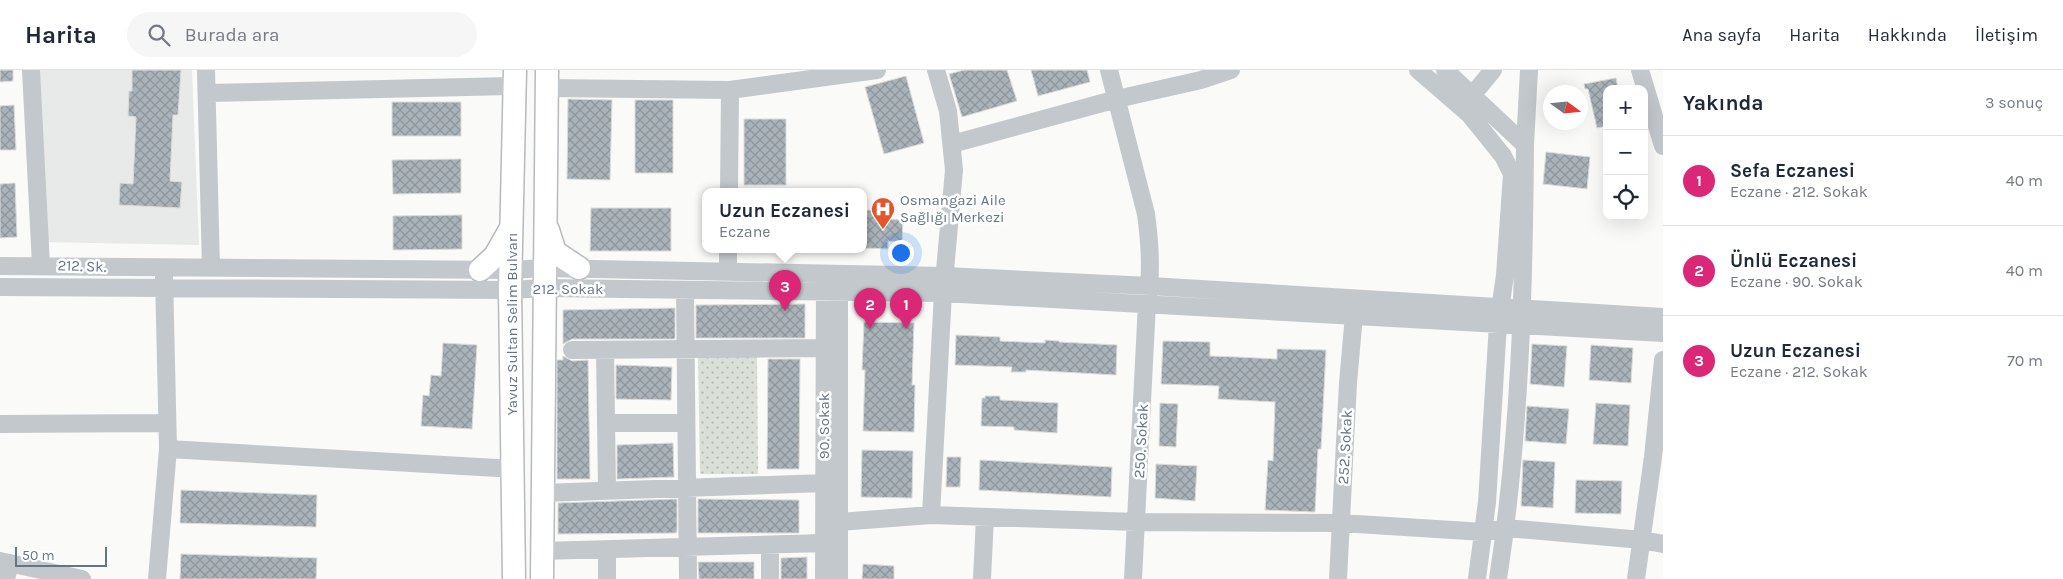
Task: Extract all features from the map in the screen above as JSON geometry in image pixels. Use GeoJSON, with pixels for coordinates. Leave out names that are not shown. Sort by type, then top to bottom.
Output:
{"type":"FeatureCollection","features":[{"type":"Feature","properties":{"kind":"main road","name":"Yavuz Sultan Selim Bulvarı"},"geometry":{"type":"LineString","coordinates":[[514,579],[511,280],[515,78]]}},
{"type":"Feature","properties":{"kind":"main road","name":"Yavuz Sultan Selim Bulvarı"},"geometry":{"type":"LineString","coordinates":[[542,579],[547,79]]}},
{"type":"Feature","properties":{"kind":"main road"},"geometry":{"type":"LineString","coordinates":[[545,221],[555,252],[579,268]]}},
{"type":"Feature","properties":{"kind":"main road"},"geometry":{"type":"LineString","coordinates":[[480,270],[494,256],[512,228]]}},
{"type":"Feature","properties":{"kind":"street"},"geometry":{"type":"LineString","coordinates":[[31,70],[41,265]]}},
{"type":"Feature","properties":{"kind":"street"},"geometry":{"type":"LineString","coordinates":[[206,70],[211,268]]}},
{"type":"Feature","properties":{"kind":"street"},"geometry":{"type":"LineString","coordinates":[[547,79],[730,90],[878,70]]}},
{"type":"Feature","properties":{"kind":"street"},"geometry":{"type":"LineString","coordinates":[[932,515],[944,284],[954,170],[948,111],[936,70]]}},
{"type":"Feature","properties":{"kind":"street","name":"250. Sokak"},"geometry":{"type":"LineString","coordinates":[[1109,70],[1146,214],[1150,238],[1133,579]]}},
{"type":"Feature","properties":{"kind":"street"},"geometry":{"type":"LineString","coordinates":[[952,144],[1117,99],[1201,80],[1231,70]]}},
{"type":"Feature","properties":{"kind":"street"},"geometry":{"type":"LineString","coordinates":[[1418,70],[1467,102],[1525,145]]}},
{"type":"Feature","properties":{"kind":"street"},"geometry":{"type":"LineString","coordinates":[[1445,70],[1467,102],[1470,115],[1503,156],[1512,174],[1484,532],[1477,579]]}},
{"type":"Feature","properties":{"kind":"street"},"geometry":{"type":"LineString","coordinates":[[1467,102],[1493,70]]}},
{"type":"Feature","properties":{"kind":"street"},"geometry":{"type":"LineString","coordinates":[[1498,579],[1506,528],[1523,316],[1525,145],[1529,70]]}},
{"type":"Feature","properties":{"kind":"street"},"geometry":{"type":"LineString","coordinates":[[1640,70],[1663,146]]}},
{"type":"Feature","properties":{"kind":"street"},"geometry":{"type":"LineString","coordinates":[[206,93],[515,78]]}},
{"type":"Feature","properties":{"kind":"street"},"geometry":{"type":"LineString","coordinates":[[729,188],[730,90]]}},
{"type":"Feature","properties":{"kind":"street"},"geometry":{"type":"LineString","coordinates":[[728,253],[728,271]]}},
{"type":"Feature","properties":{"kind":"street","name":"212. Sk."},"geometry":{"type":"LineString","coordinates":[[0,266],[480,270],[511,280]]}},
{"type":"Feature","properties":{"kind":"street"},"geometry":{"type":"LineString","coordinates":[[157,579],[168,449],[163,268]]}},
{"type":"Feature","properties":{"kind":"street"},"geometry":{"type":"LineString","coordinates":[[545,278],[579,268],[832,273],[944,284],[1500,316]]}},
{"type":"Feature","properties":{"kind":"street","name":"90. Sokak"},"geometry":{"type":"LineString","coordinates":[[832,273],[839,579]]}},
{"type":"Feature","properties":{"kind":"street","name":"212. Sokak"},"geometry":{"type":"LineString","coordinates":[[0,287],[164,288],[545,278],[685,290],[832,291],[944,284]]}},
{"type":"Feature","properties":{"kind":"street"},"geometry":{"type":"LineString","coordinates":[[685,290],[688,579]]}},
{"type":"Feature","properties":{"kind":"street","name":"90. Sokak"},"geometry":{"type":"LineString","coordinates":[[824,579],[825,348],[832,291]]}},
{"type":"Feature","properties":{"kind":"street"},"geometry":{"type":"LineString","coordinates":[[1148,295],[1354,315],[1663,317]]}},
{"type":"Feature","properties":{"kind":"street","name":"252. Sokak"},"geometry":{"type":"LineString","coordinates":[[1338,579],[1348,383],[1354,315]]}},
{"type":"Feature","properties":{"kind":"street"},"geometry":{"type":"LineString","coordinates":[[1523,316],[1663,333]]}},
{"type":"Feature","properties":{"kind":"street"},"geometry":{"type":"LineString","coordinates":[[572,350],[825,348]]}},
{"type":"Feature","properties":{"kind":"street"},"geometry":{"type":"LineString","coordinates":[[605,350],[607,490]]}},
{"type":"Feature","properties":{"kind":"street"},"geometry":{"type":"LineString","coordinates":[[1636,579],[1663,360]]}},
{"type":"Feature","properties":{"kind":"street"},"geometry":{"type":"LineString","coordinates":[[0,424],[167,423]]}},
{"type":"Feature","properties":{"kind":"street"},"geometry":{"type":"LineString","coordinates":[[606,423],[686,423]]}},
{"type":"Feature","properties":{"kind":"street"},"geometry":{"type":"LineString","coordinates":[[168,449],[513,469]]}},
{"type":"Feature","properties":{"kind":"street"},"geometry":{"type":"LineString","coordinates":[[542,493],[824,483]]}},
{"type":"Feature","properties":{"kind":"street"},"geometry":{"type":"LineString","coordinates":[[838,522],[932,515],[1137,522],[1341,523],[1484,532],[1506,528],[1642,540],[1663,544]]}},
{"type":"Feature","properties":{"kind":"street"},"geometry":{"type":"LineString","coordinates":[[982,579],[985,517]]}},
{"type":"Feature","properties":{"kind":"street"},"geometry":{"type":"LineString","coordinates":[[542,551],[824,544]]}},
{"type":"Feature","properties":{"kind":"street"},"geometry":{"type":"LineString","coordinates":[[770,545],[770,579]]}},
{"type":"Feature","properties":{"kind":"street"},"geometry":{"type":"LineString","coordinates":[[606,550],[607,579]]}},
{"type":"Feature","properties":{"kind":"street"},"geometry":{"type":"LineString","coordinates":[[5,568],[82,579]]}},
{"type":"Feature","properties":{"kind":"shaded area"},"geometry":{"type":"Polygon","coordinates":[[[35,70],[192,70],[199,245],[41,242],[35,70]]]}},
{"type":"Feature","properties":{"kind":"shaded area"},"geometry":{"type":"Polygon","coordinates":[[[698,353],[757,355],[758,474],[700,474],[698,353]]]}},
{"type":"Feature","properties":{"kind":"building"},"geometry":{"type":"Polygon","coordinates":[[[0,70],[13,70],[13,81],[0,82],[0,70]]]}},
{"type":"Feature","properties":{"kind":"building"},"geometry":{"type":"Polygon","coordinates":[[[132,70],[181,70],[178,115],[173,115],[170,181],[182,182],[180,208],[119,205],[120,183],[133,184],[136,117],[128,116],[129,91],[132,91],[132,70]]]}},
{"type":"Feature","properties":{"kind":"building"},"geometry":{"type":"Polygon","coordinates":[[[964,70],[1007,70],[1017,101],[962,117],[949,74],[964,70]]]}},
{"type":"Feature","properties":{"kind":"building"},"geometry":{"type":"Polygon","coordinates":[[[1031,70],[1087,70],[1090,82],[1038,96],[1031,70]]]}},
{"type":"Feature","properties":{"kind":"building"},"geometry":{"type":"Polygon","coordinates":[[[906,76],[924,143],[884,154],[865,87],[906,76]]]}},
{"type":"Feature","properties":{"kind":"building"},"geometry":{"type":"Polygon","coordinates":[[[1616,78],[1617,85],[1603,85],[1603,127],[1597,128],[1588,85],[1584,84],[1616,78]]]}},
{"type":"Feature","properties":{"kind":"building"},"geometry":{"type":"Polygon","coordinates":[[[568,99],[612,100],[610,180],[567,179],[568,99]]]}},
{"type":"Feature","properties":{"kind":"building"},"geometry":{"type":"Polygon","coordinates":[[[635,100],[673,100],[673,173],[635,173],[635,100]]]}},
{"type":"Feature","properties":{"kind":"building"},"geometry":{"type":"Polygon","coordinates":[[[392,102],[461,102],[461,136],[392,136],[392,102]]]}},
{"type":"Feature","properties":{"kind":"building"},"geometry":{"type":"Polygon","coordinates":[[[14,105],[16,150],[0,150],[0,106],[14,105]]]}},
{"type":"Feature","properties":{"kind":"building"},"geometry":{"type":"Polygon","coordinates":[[[744,119],[786,119],[786,185],[744,185],[744,119]]]}},
{"type":"Feature","properties":{"kind":"building"},"geometry":{"type":"Polygon","coordinates":[[[1546,152],[1590,157],[1587,189],[1543,184],[1546,152]]]}},
{"type":"Feature","properties":{"kind":"building"},"geometry":{"type":"Polygon","coordinates":[[[461,159],[461,193],[393,194],[392,160],[461,159]]]}},
{"type":"Feature","properties":{"kind":"building"},"geometry":{"type":"Polygon","coordinates":[[[15,183],[17,237],[0,238],[0,184],[15,183]]]}},
{"type":"Feature","properties":{"kind":"building"},"geometry":{"type":"Polygon","coordinates":[[[591,208],[671,208],[671,251],[590,251],[591,208]]]}},
{"type":"Feature","properties":{"kind":"building","name":"Osmangazi Aile Sağlığı Merkezi"},"geometry":{"type":"Polygon","coordinates":[[[867,210],[890,211],[889,219],[903,220],[902,242],[888,241],[888,249],[867,248],[867,210]]]}},
{"type":"Feature","properties":{"kind":"building"},"geometry":{"type":"Polygon","coordinates":[[[462,215],[462,249],[393,250],[393,216],[462,215]]]}},
{"type":"Feature","properties":{"kind":"building"},"geometry":{"type":"Polygon","coordinates":[[[805,304],[805,338],[696,338],[696,305],[805,304]]]}},
{"type":"Feature","properties":{"kind":"building"},"geometry":{"type":"Polygon","coordinates":[[[675,308],[675,339],[572,339],[563,344],[563,310],[675,308]]]}},
{"type":"Feature","properties":{"kind":"building"},"geometry":{"type":"Polygon","coordinates":[[[864,322],[914,323],[912,385],[915,385],[914,432],[863,431],[865,370],[862,370],[864,322]]]}},
{"type":"Feature","properties":{"kind":"building"},"geometry":{"type":"Polygon","coordinates":[[[956,335],[1000,337],[1000,341],[1045,343],[1045,340],[1117,345],[1116,375],[1026,370],[1026,372],[1011,372],[1012,367],[955,365],[956,335]]]}},
{"type":"Feature","properties":{"kind":"building"},"geometry":{"type":"Polygon","coordinates":[[[1163,341],[1210,342],[1210,356],[1277,359],[1277,349],[1326,350],[1321,449],[1318,449],[1315,512],[1265,510],[1268,460],[1273,461],[1275,402],[1218,399],[1219,386],[1161,384],[1163,341]]]}},
{"type":"Feature","properties":{"kind":"building"},"geometry":{"type":"Polygon","coordinates":[[[443,343],[477,345],[472,429],[421,426],[423,395],[429,396],[431,375],[441,376],[443,343]]]}},
{"type":"Feature","properties":{"kind":"building"},"geometry":{"type":"Polygon","coordinates":[[[1532,344],[1567,346],[1564,387],[1530,384],[1532,344]]]}},
{"type":"Feature","properties":{"kind":"building"},"geometry":{"type":"Polygon","coordinates":[[[1591,345],[1633,348],[1631,383],[1589,380],[1591,345]]]}},
{"type":"Feature","properties":{"kind":"building"},"geometry":{"type":"Polygon","coordinates":[[[563,356],[572,361],[588,360],[590,479],[557,479],[557,360],[563,360],[563,356]]]}},
{"type":"Feature","properties":{"kind":"building"},"geometry":{"type":"Polygon","coordinates":[[[768,359],[800,359],[799,469],[767,469],[768,359]]]}},
{"type":"Feature","properties":{"kind":"building"},"geometry":{"type":"Polygon","coordinates":[[[616,365],[672,367],[671,400],[616,399],[616,365]]]}},
{"type":"Feature","properties":{"kind":"building"},"geometry":{"type":"Polygon","coordinates":[[[985,396],[1000,396],[1000,400],[1058,403],[1057,433],[1014,430],[1014,427],[981,426],[982,398],[985,398],[985,396]]]}},
{"type":"Feature","properties":{"kind":"building"},"geometry":{"type":"Polygon","coordinates":[[[1160,403],[1178,404],[1176,447],[1159,446],[1160,403]]]}},
{"type":"Feature","properties":{"kind":"building"},"geometry":{"type":"Polygon","coordinates":[[[1596,403],[1630,405],[1628,446],[1593,444],[1596,403]]]}},
{"type":"Feature","properties":{"kind":"building"},"geometry":{"type":"Polygon","coordinates":[[[1527,406],[1569,409],[1566,444],[1525,441],[1527,406]]]}},
{"type":"Feature","properties":{"kind":"building"},"geometry":{"type":"Polygon","coordinates":[[[673,443],[674,477],[617,479],[617,445],[673,443]]]}},
{"type":"Feature","properties":{"kind":"building"},"geometry":{"type":"Polygon","coordinates":[[[862,450],[913,451],[912,498],[861,497],[862,450]]]}},
{"type":"Feature","properties":{"kind":"building"},"geometry":{"type":"Polygon","coordinates":[[[947,457],[961,457],[960,487],[946,487],[947,457]]]}},
{"type":"Feature","properties":{"kind":"building"},"geometry":{"type":"Polygon","coordinates":[[[980,460],[1112,467],[1111,497],[979,490],[980,460]]]}},
{"type":"Feature","properties":{"kind":"building"},"geometry":{"type":"Polygon","coordinates":[[[1523,460],[1555,462],[1553,508],[1521,506],[1523,460]]]}},
{"type":"Feature","properties":{"kind":"building"},"geometry":{"type":"Polygon","coordinates":[[[1156,464],[1197,466],[1195,501],[1155,498],[1156,464]]]}},
{"type":"Feature","properties":{"kind":"building"},"geometry":{"type":"Polygon","coordinates":[[[1576,480],[1622,481],[1621,514],[1575,513],[1576,480]]]}},
{"type":"Feature","properties":{"kind":"building"},"geometry":{"type":"Polygon","coordinates":[[[181,490],[317,495],[316,527],[180,523],[181,490]]]}},
{"type":"Feature","properties":{"kind":"building"},"geometry":{"type":"Polygon","coordinates":[[[677,499],[677,532],[675,533],[558,534],[558,503],[677,499]]]}},
{"type":"Feature","properties":{"kind":"building"},"geometry":{"type":"Polygon","coordinates":[[[698,499],[799,500],[799,533],[698,533],[698,499]]]}},
{"type":"Feature","properties":{"kind":"building"},"geometry":{"type":"Polygon","coordinates":[[[181,554],[317,558],[316,579],[180,579],[181,554]]]}},
{"type":"Feature","properties":{"kind":"building"},"geometry":{"type":"Polygon","coordinates":[[[807,557],[807,579],[781,579],[781,558],[807,557]]]}},
{"type":"Feature","properties":{"kind":"building"},"geometry":{"type":"Polygon","coordinates":[[[698,562],[754,562],[754,579],[699,579],[698,562]]]}},
{"type":"Feature","properties":{"kind":"building"},"geometry":{"type":"Polygon","coordinates":[[[863,564],[894,566],[894,579],[862,579],[863,564]]]}},
{"type":"Feature","properties":{"kind":"place","name":"Osmangazi Aile Sağlığı Merkezi"},"geometry":{"type":"Point","coordinates":[883,230]}},
{"type":"Feature","properties":{"kind":"place","name":"Uzun Eczanesi"},"geometry":{"type":"Point","coordinates":[785,311]}},
{"type":"Feature","properties":{"kind":"place","name":"Ünlü Eczanesi"},"geometry":{"type":"Point","coordinates":[870,329]}},
{"type":"Feature","properties":{"kind":"place","name":"Sefa Eczanesi"},"geometry":{"type":"Point","coordinates":[906,329]}}]}
